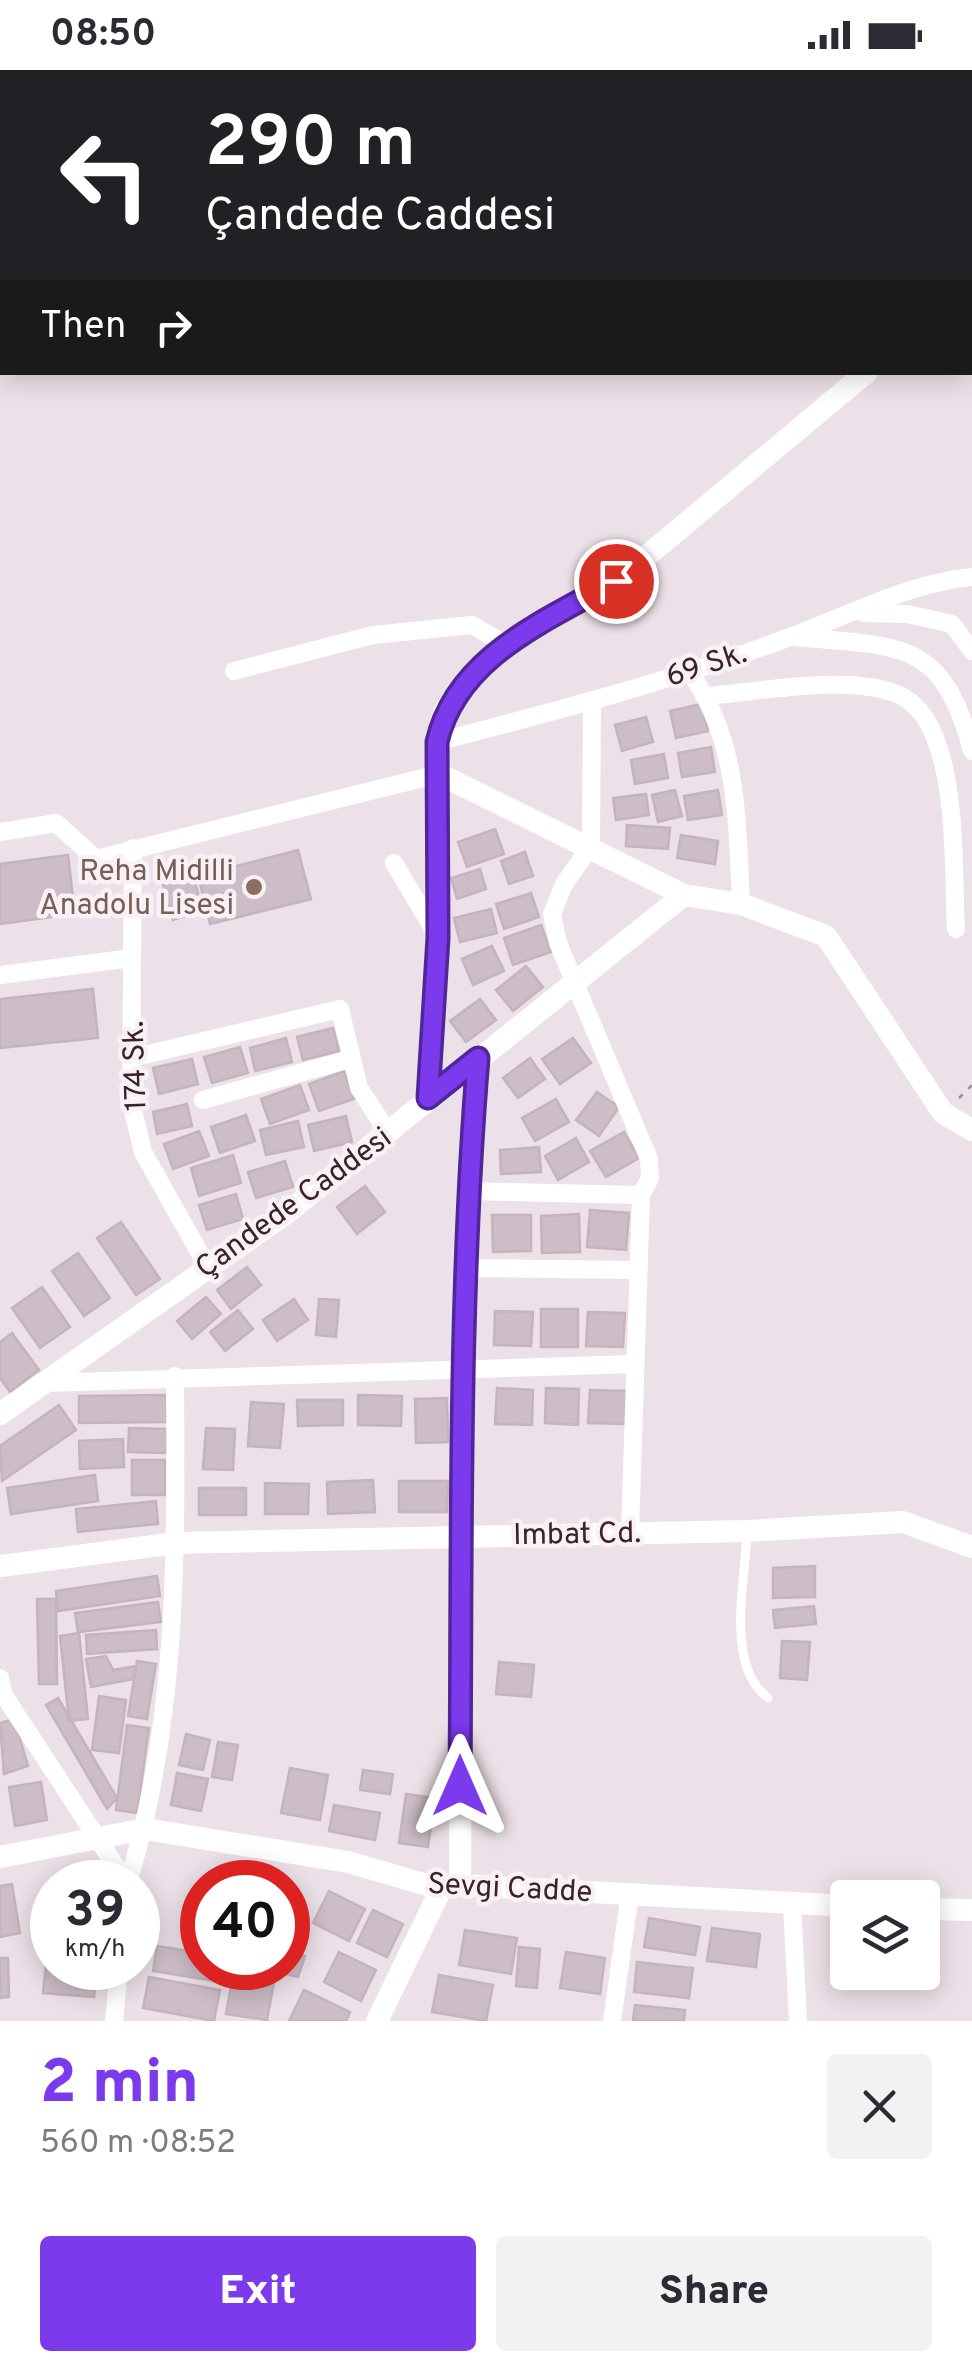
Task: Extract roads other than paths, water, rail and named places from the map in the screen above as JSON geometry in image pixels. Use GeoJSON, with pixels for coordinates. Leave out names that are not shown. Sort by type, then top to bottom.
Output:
{"type":"FeatureCollection","features":[{"type":"Feature","properties":{"kind":"street"},"geometry":{"type":"LineString","coordinates":[[428,1098],[438,938],[437,742],[444,712],[472,674],[505,644],[616,581],[864,375]]}},
{"type":"Feature","properties":{"kind":"street","name":"69 Sk."},"geometry":{"type":"LineString","coordinates":[[437,742],[592,702],[790,636],[849,612],[950,579],[972,576]]}},
{"type":"Feature","properties":{"kind":"street"},"geometry":{"type":"LineString","coordinates":[[849,612],[906,614],[952,624],[972,651]]}},
{"type":"Feature","properties":{"kind":"street"},"geometry":{"type":"LineString","coordinates":[[234,671],[373,635],[472,625],[505,644]]}},
{"type":"Feature","properties":{"kind":"street"},"geometry":{"type":"LineString","coordinates":[[790,636],[894,647],[923,658],[946,681],[972,751]]}},
{"type":"Feature","properties":{"kind":"street"},"geometry":{"type":"LineString","coordinates":[[689,671],[706,696],[732,769],[741,904]]}},
{"type":"Feature","properties":{"kind":"street"},"geometry":{"type":"LineString","coordinates":[[706,696],[844,686],[899,694],[934,727],[946,774],[956,929]]}},
{"type":"Feature","properties":{"kind":"street"},"geometry":{"type":"LineString","coordinates":[[592,702],[591,846],[564,884],[552,914],[558,943],[650,1159],[650,1178],[641,1194],[630,1532]]}},
{"type":"Feature","properties":{"kind":"street"},"geometry":{"type":"LineString","coordinates":[[0,832],[56,822],[96,859],[438,774],[684,895],[741,904],[826,936],[943,1113],[972,1130]]}},
{"type":"Feature","properties":{"kind":"street","name":"174 Sk."},"geometry":{"type":"LineString","coordinates":[[132,848],[131,1103],[143,1152],[207,1266]]}},
{"type":"Feature","properties":{"kind":"street"},"geometry":{"type":"LineString","coordinates":[[394,863],[438,938]]}},
{"type":"Feature","properties":{"kind":"street","name":"Çandede Caddesi"},"geometry":{"type":"LineString","coordinates":[[0,1414],[288,1212],[684,895]]}},
{"type":"Feature","properties":{"kind":"street"},"geometry":{"type":"LineString","coordinates":[[0,974],[132,958]]}},
{"type":"Feature","properties":{"kind":"street"},"geometry":{"type":"LineString","coordinates":[[131,1058],[340,1009],[359,1088],[389,1134]]}},
{"type":"Feature","properties":{"kind":"street"},"geometry":{"type":"LineString","coordinates":[[377,2021],[450,1887],[467,1191],[478,1058]]}},
{"type":"Feature","properties":{"kind":"street"},"geometry":{"type":"LineString","coordinates":[[203,1100],[350,1059]]}},
{"type":"Feature","properties":{"kind":"street"},"geometry":{"type":"LineString","coordinates":[[467,1191],[641,1194]]}},
{"type":"Feature","properties":{"kind":"street"},"geometry":{"type":"LineString","coordinates":[[465,1268],[638,1270]]}},
{"type":"Feature","properties":{"kind":"street"},"geometry":{"type":"LineString","coordinates":[[38,1384],[175,1376],[634,1364]]}},
{"type":"Feature","properties":{"kind":"street"},"geometry":{"type":"LineString","coordinates":[[134,1860],[145,1829],[172,1640],[175,1376]]}},
{"type":"Feature","properties":{"kind":"street","name":"Imbat Cd."},"geometry":{"type":"LineString","coordinates":[[0,1566],[176,1542],[747,1531],[903,1522],[972,1547]]}},
{"type":"Feature","properties":{"kind":"street"},"geometry":{"type":"LineString","coordinates":[[1,1689],[112,1860]]}},
{"type":"Feature","properties":{"kind":"street","name":"Sevgi Cadde"},"geometry":{"type":"LineString","coordinates":[[0,1858],[145,1829],[348,1862],[450,1887],[830,1905]]}},
{"type":"Feature","properties":{"kind":"street"},"geometry":{"type":"LineString","coordinates":[[612,2021],[630,1893]]}},
{"type":"Feature","properties":{"kind":"street"},"geometry":{"type":"LineString","coordinates":[[792,1904],[798,2021]]}},
{"type":"Feature","properties":{"kind":"street"},"geometry":{"type":"LineString","coordinates":[[940,1909],[972,1910]]}},
{"type":"Feature","properties":{"kind":"street"},"geometry":{"type":"LineString","coordinates":[[114,2021],[117,1990]]}},
{"type":"Feature","properties":{"kind":"lane"},"geometry":{"type":"LineString","coordinates":[[747,1531],[741,1661],[750,1682],[768,1698]]}},
{"type":"Feature","properties":{"kind":"place","name":"Reha Midilli Anadolu Lisesi"},"geometry":{"type":"Point","coordinates":[254,887]}}]}
